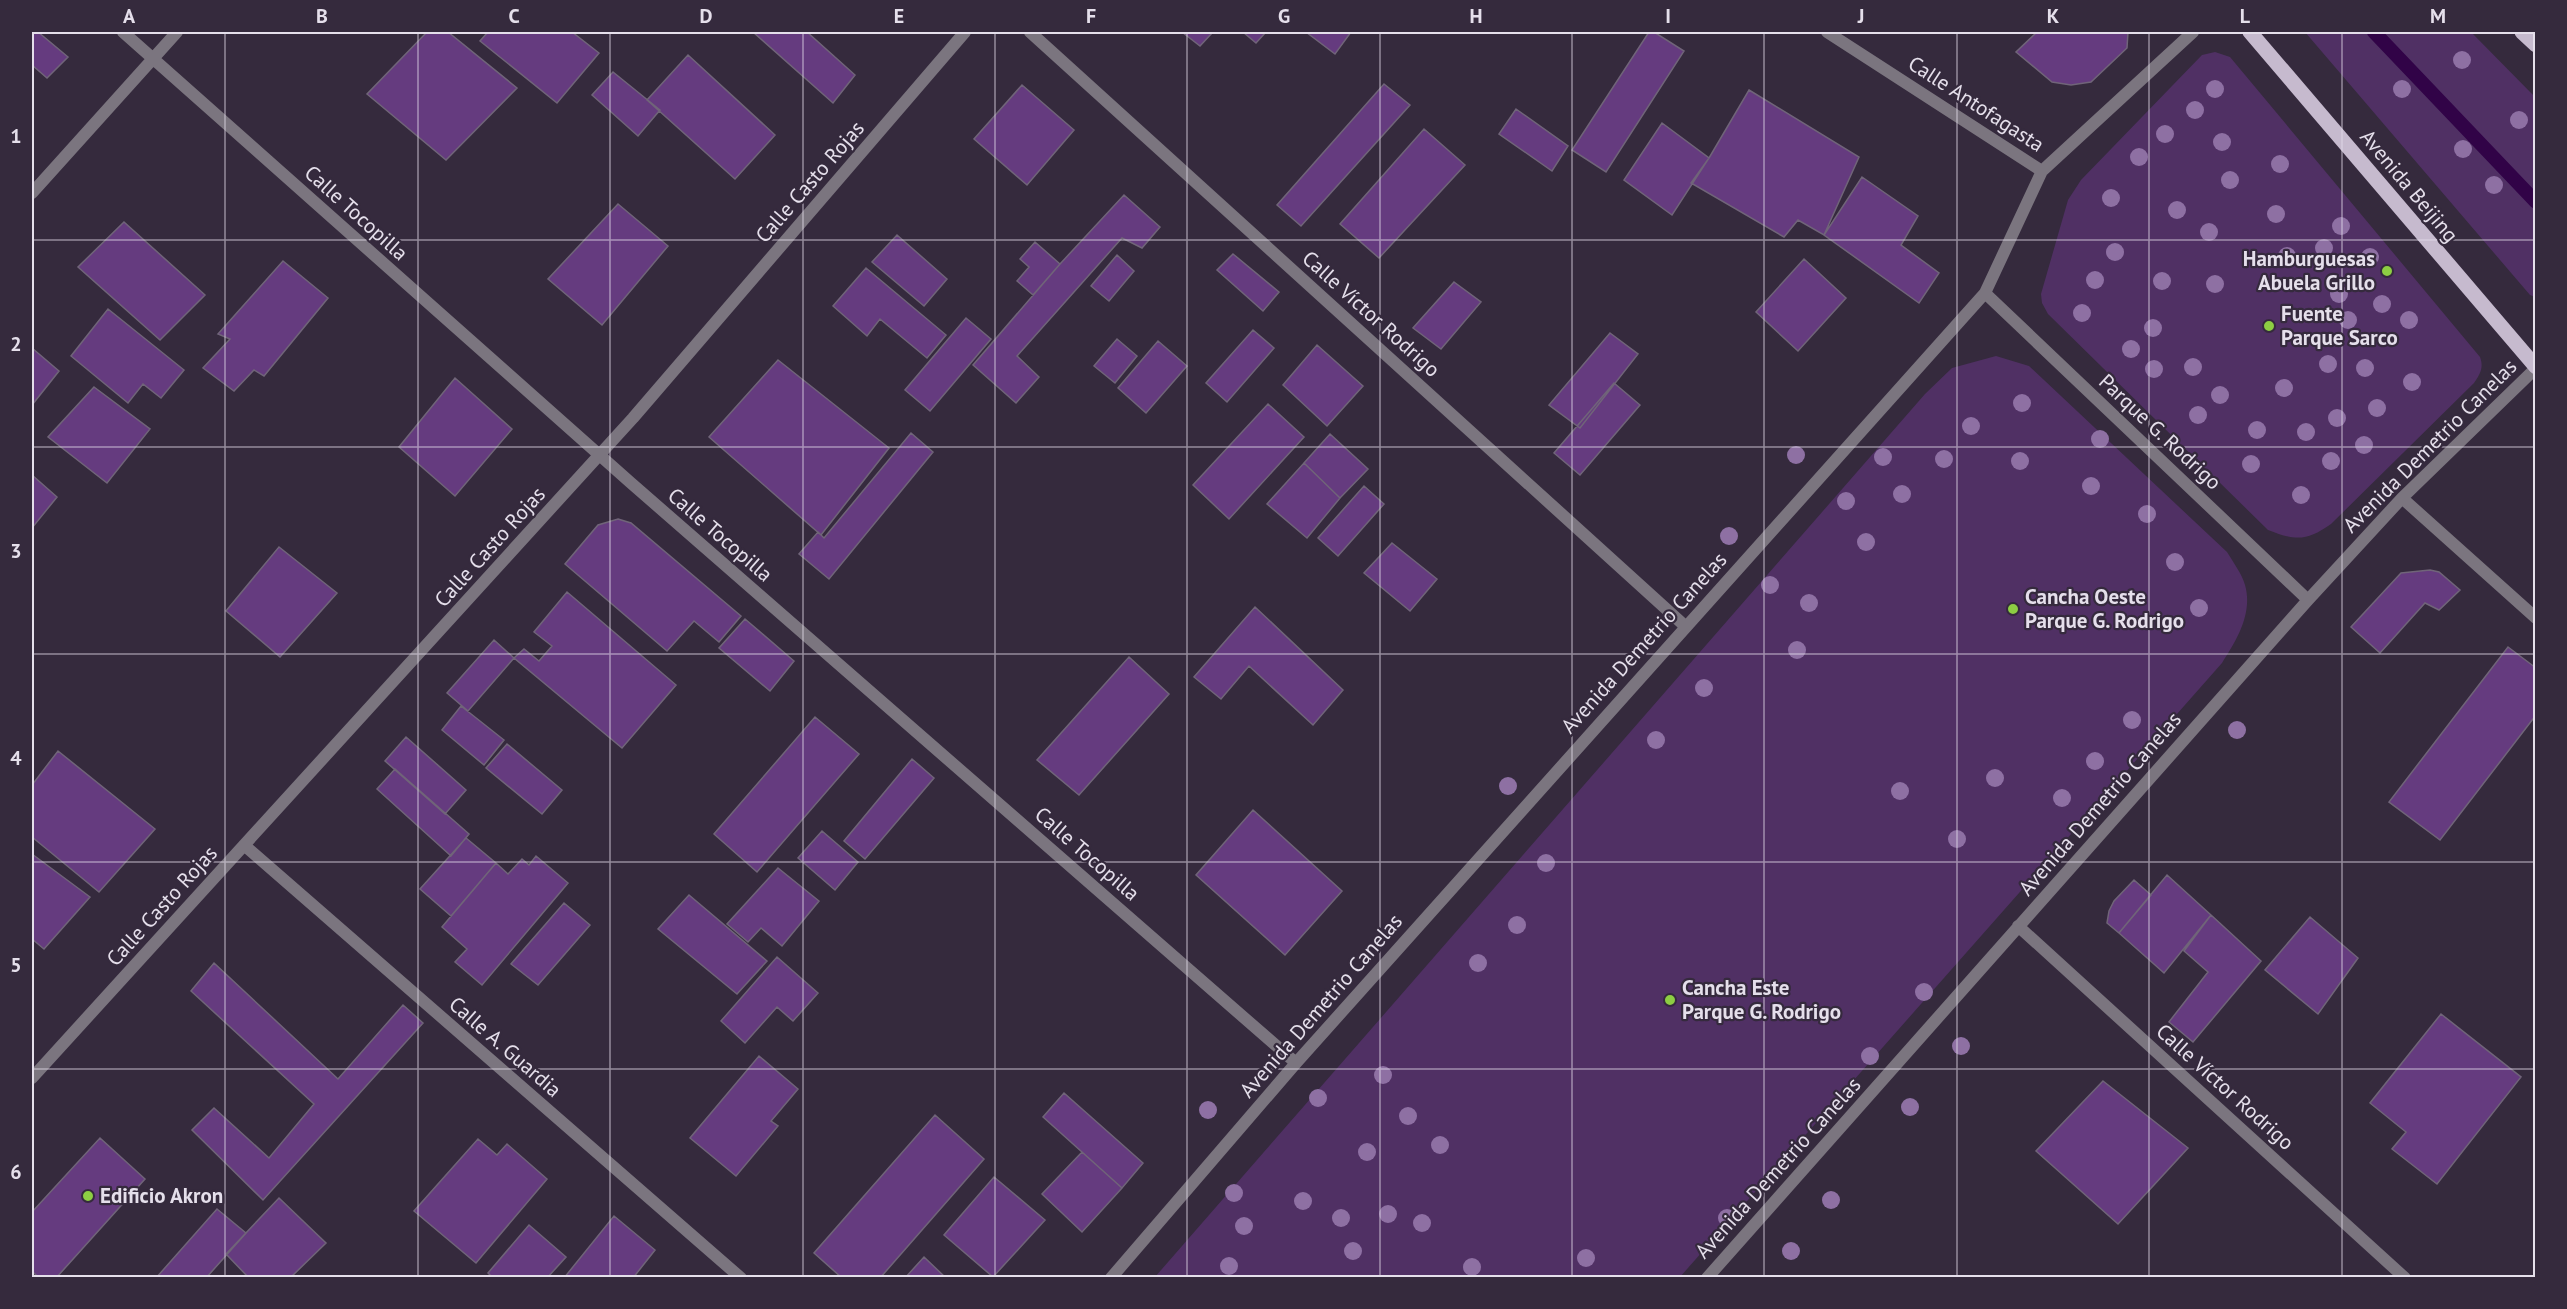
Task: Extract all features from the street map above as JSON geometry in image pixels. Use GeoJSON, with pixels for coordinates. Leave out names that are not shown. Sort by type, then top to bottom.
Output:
{"type":"FeatureCollection","features":[{"type":"Feature","properties":{"kind":"main road","name":"Avenida Beijing"},"geometry":{"type":"LineString","coordinates":[[2250,32],[2535,368]]}},
{"type":"Feature","properties":{"kind":"main road"},"geometry":{"type":"LineString","coordinates":[[2522,32],[2535,45]]}},
{"type":"Feature","properties":{"kind":"street","name":"Calle Tocopilla"},"geometry":{"type":"LineString","coordinates":[[123,32],[600,455],[1296,1063]]}},
{"type":"Feature","properties":{"kind":"street"},"geometry":{"type":"LineString","coordinates":[[32,193],[177,32]]}},
{"type":"Feature","properties":{"kind":"street","name":"Calle Casto Rojas"},"geometry":{"type":"LineString","coordinates":[[32,1078],[600,455],[965,32]]}},
{"type":"Feature","properties":{"kind":"street","name":"Calle Víctor Rodrigo"},"geometry":{"type":"LineString","coordinates":[[1030,32],[1685,626]]}},
{"type":"Feature","properties":{"kind":"street","name":"Calle Antofagasta"},"geometry":{"type":"LineString","coordinates":[[1827,32],[2042,171]]}},
{"type":"Feature","properties":{"kind":"street","name":"Avenida Demetrio Canelas"},"geometry":{"type":"LineString","coordinates":[[1110,1278],[1296,1063],[1984,293],[2042,171],[2193,32]]}},
{"type":"Feature","properties":{"kind":"street","name":"Parque G. Rodrigo"},"geometry":{"type":"LineString","coordinates":[[1984,293],[2308,600]]}},
{"type":"Feature","properties":{"kind":"street","name":"Avenida Demetrio Canelas"},"geometry":{"type":"LineString","coordinates":[[1707,1278],[2308,600],[2402,498],[2535,368]]}},
{"type":"Feature","properties":{"kind":"street"},"geometry":{"type":"LineString","coordinates":[[2402,498],[2535,618]]}},
{"type":"Feature","properties":{"kind":"street","name":"Calle A. Guardia"},"geometry":{"type":"LineString","coordinates":[[244,845],[741,1278]]}},
{"type":"Feature","properties":{"kind":"street","name":"Calle Víctor Rodrigo"},"geometry":{"type":"LineString","coordinates":[[2018,926],[2405,1278]]}},
{"type":"Feature","properties":{"kind":"shaded area"},"geometry":{"type":"Polygon","coordinates":[[[2305,32],[2471,32],[2535,97],[2535,297],[2530,295],[2305,32]]]}},
{"type":"Feature","properties":{"kind":"shaded area"},"geometry":{"type":"Polygon","coordinates":[[[2215,52],[2230,57],[2480,357],[2482,364],[2474,383],[2331,524],[2315,534],[2301,538],[2268,530],[2048,314],[2042,303],[2041,294],[2068,200],[2081,180],[2202,55],[2215,52]]]}},
{"type":"Feature","properties":{"kind":"shaded area"},"geometry":{"type":"Polygon","coordinates":[[[1996,356],[2029,366],[2227,552],[2240,572],[2245,585],[2247,606],[2242,626],[2222,663],[1680,1277],[1155,1277],[1925,394],[1952,368],[1996,356]]]}},
{"type":"Feature","properties":{"kind":"building"},"geometry":{"type":"Polygon","coordinates":[[[32,32],[38,32],[68,57],[47,78],[32,65],[32,32]]]}},
{"type":"Feature","properties":{"kind":"building"},"geometry":{"type":"Polygon","coordinates":[[[427,32],[448,32],[517,88],[446,160],[367,94],[427,32]]]}},
{"type":"Feature","properties":{"kind":"building"},"geometry":{"type":"Polygon","coordinates":[[[488,32],[572,32],[599,53],[557,103],[480,41],[488,32]]]}},
{"type":"Feature","properties":{"kind":"building"},"geometry":{"type":"Polygon","coordinates":[[[753,32],[807,32],[855,75],[833,103],[753,32]]]}},
{"type":"Feature","properties":{"kind":"building"},"geometry":{"type":"Polygon","coordinates":[[[1182,32],[1213,32],[1200,46],[1182,32]]]}},
{"type":"Feature","properties":{"kind":"building"},"geometry":{"type":"Polygon","coordinates":[[[1243,32],[1266,32],[1256,43],[1243,32]]]}},
{"type":"Feature","properties":{"kind":"building"},"geometry":{"type":"Polygon","coordinates":[[[1306,32],[1351,32],[1335,54],[1306,32]]]}},
{"type":"Feature","properties":{"kind":"building"},"geometry":{"type":"Polygon","coordinates":[[[1649,32],[1654,32],[1684,51],[1606,172],[1572,150],[1649,32]]]}},
{"type":"Feature","properties":{"kind":"building"},"geometry":{"type":"Polygon","coordinates":[[[2037,32],[2128,32],[2127,48],[2091,82],[2071,85],[2052,82],[2016,52],[2037,32]]]}},
{"type":"Feature","properties":{"kind":"building"},"geometry":{"type":"Polygon","coordinates":[[[688,55],[775,135],[735,179],[647,100],[688,55]]]}},
{"type":"Feature","properties":{"kind":"building"},"geometry":{"type":"Polygon","coordinates":[[[613,72],[660,110],[638,136],[592,95],[613,72]]]}},
{"type":"Feature","properties":{"kind":"building"},"geometry":{"type":"Polygon","coordinates":[[[1384,84],[1410,105],[1301,226],[1277,205],[1384,84]]]}},
{"type":"Feature","properties":{"kind":"building"},"geometry":{"type":"Polygon","coordinates":[[[1022,85],[1074,130],[1027,185],[974,139],[1022,85]]]}},
{"type":"Feature","properties":{"kind":"building"},"geometry":{"type":"Polygon","coordinates":[[[1749,90],[1859,157],[1824,235],[1798,220],[1784,237],[1691,183],[1709,158],[1749,90]]]}},
{"type":"Feature","properties":{"kind":"building"},"geometry":{"type":"Polygon","coordinates":[[[1516,109],[1568,146],[1552,171],[1499,134],[1516,109]]]}},
{"type":"Feature","properties":{"kind":"building"},"geometry":{"type":"Polygon","coordinates":[[[1662,123],[1709,158],[1672,215],[1624,180],[1662,123]]]}},
{"type":"Feature","properties":{"kind":"building"},"geometry":{"type":"Polygon","coordinates":[[[1424,129],[1465,165],[1379,258],[1340,224],[1424,129]]]}},
{"type":"Feature","properties":{"kind":"building"},"geometry":{"type":"Polygon","coordinates":[[[1862,177],[1918,216],[1901,245],[1939,273],[1919,303],[1824,235],[1862,177]]]}},
{"type":"Feature","properties":{"kind":"building"},"geometry":{"type":"Polygon","coordinates":[[[1124,195],[1160,227],[1142,248],[1122,238],[1017,356],[1039,377],[1016,403],[973,365],[1060,264],[1124,195]]]}},
{"type":"Feature","properties":{"kind":"building"},"geometry":{"type":"Polygon","coordinates":[[[618,204],[668,246],[602,325],[548,279],[618,204]]]}},
{"type":"Feature","properties":{"kind":"building"},"geometry":{"type":"Polygon","coordinates":[[[124,222],[205,295],[160,340],[78,267],[124,222]]]}},
{"type":"Feature","properties":{"kind":"building"},"geometry":{"type":"Polygon","coordinates":[[[897,235],[947,279],[924,306],[872,262],[897,235]]]}},
{"type":"Feature","properties":{"kind":"building"},"geometry":{"type":"Polygon","coordinates":[[[1035,242],[1060,264],[1033,295],[1017,281],[1029,267],[1020,259],[1035,242]]]}},
{"type":"Feature","properties":{"kind":"building"},"geometry":{"type":"Polygon","coordinates":[[[1233,254],[1279,292],[1263,311],[1217,270],[1233,254]]]}},
{"type":"Feature","properties":{"kind":"building"},"geometry":{"type":"Polygon","coordinates":[[[1117,255],[1134,271],[1109,301],[1091,286],[1117,255]]]}},
{"type":"Feature","properties":{"kind":"building"},"geometry":{"type":"Polygon","coordinates":[[[1804,259],[1846,298],[1798,351],[1756,312],[1804,259]]]}},
{"type":"Feature","properties":{"kind":"building"},"geometry":{"type":"Polygon","coordinates":[[[283,261],[328,298],[264,376],[254,370],[234,391],[203,368],[230,339],[218,334],[283,261]]]}},
{"type":"Feature","properties":{"kind":"building"},"geometry":{"type":"Polygon","coordinates":[[[866,268],[946,335],[927,358],[880,319],[867,336],[833,306],[866,268]]]}},
{"type":"Feature","properties":{"kind":"building"},"geometry":{"type":"Polygon","coordinates":[[[1454,282],[1481,302],[1441,349],[1413,328],[1454,282]]]}},
{"type":"Feature","properties":{"kind":"building"},"geometry":{"type":"Polygon","coordinates":[[[108,309],[184,370],[161,398],[143,384],[128,403],[71,356],[108,309]]]}},
{"type":"Feature","properties":{"kind":"building"},"geometry":{"type":"Polygon","coordinates":[[[966,318],[991,339],[930,411],[905,390],[966,318]]]}},
{"type":"Feature","properties":{"kind":"building"},"geometry":{"type":"Polygon","coordinates":[[[1253,330],[1274,348],[1227,402],[1206,383],[1253,330]]]}},
{"type":"Feature","properties":{"kind":"building"},"geometry":{"type":"Polygon","coordinates":[[[1610,333],[1638,354],[1580,428],[1549,405],[1610,333]]]}},
{"type":"Feature","properties":{"kind":"building"},"geometry":{"type":"Polygon","coordinates":[[[1117,339],[1137,356],[1115,383],[1094,366],[1117,339]]]}},
{"type":"Feature","properties":{"kind":"building"},"geometry":{"type":"Polygon","coordinates":[[[1158,341],[1187,366],[1146,413],[1118,388],[1158,341]]]}},
{"type":"Feature","properties":{"kind":"building"},"geometry":{"type":"Polygon","coordinates":[[[1317,345],[1363,386],[1327,426],[1283,385],[1317,345]]]}},
{"type":"Feature","properties":{"kind":"building"},"geometry":{"type":"Polygon","coordinates":[[[32,348],[59,371],[32,405],[32,348]]]}},
{"type":"Feature","properties":{"kind":"building"},"geometry":{"type":"Polygon","coordinates":[[[778,360],[889,448],[821,535],[709,437],[778,360]]]}},
{"type":"Feature","properties":{"kind":"building"},"geometry":{"type":"Polygon","coordinates":[[[455,378],[512,429],[455,496],[399,447],[455,378]]]}},
{"type":"Feature","properties":{"kind":"building"},"geometry":{"type":"Polygon","coordinates":[[[1614,383],[1640,405],[1580,475],[1554,453],[1614,383]]]}},
{"type":"Feature","properties":{"kind":"building"},"geometry":{"type":"Polygon","coordinates":[[[94,387],[150,429],[107,483],[48,437],[94,387]]]}},
{"type":"Feature","properties":{"kind":"building"},"geometry":{"type":"Polygon","coordinates":[[[1268,404],[1304,437],[1229,519],[1193,485],[1268,404]]]}},
{"type":"Feature","properties":{"kind":"building"},"geometry":{"type":"Polygon","coordinates":[[[911,433],[933,452],[829,579],[799,554],[818,532],[824,538],[911,433]]]}},
{"type":"Feature","properties":{"kind":"building"},"geometry":{"type":"Polygon","coordinates":[[[1330,434],[1368,469],[1340,498],[1304,463],[1330,434]]]}},
{"type":"Feature","properties":{"kind":"building"},"geometry":{"type":"Polygon","coordinates":[[[1304,463],[1340,498],[1307,538],[1267,504],[1304,463]]]}},
{"type":"Feature","properties":{"kind":"building"},"geometry":{"type":"Polygon","coordinates":[[[32,475],[57,497],[32,528],[32,475]]]}},
{"type":"Feature","properties":{"kind":"building"},"geometry":{"type":"Polygon","coordinates":[[[1364,486],[1384,504],[1338,556],[1318,538],[1364,486]]]}},
{"type":"Feature","properties":{"kind":"building"},"geometry":{"type":"Polygon","coordinates":[[[618,519],[631,523],[741,616],[719,642],[694,621],[667,651],[565,564],[598,525],[618,519]]]}},
{"type":"Feature","properties":{"kind":"building"},"geometry":{"type":"Polygon","coordinates":[[[1392,543],[1437,579],[1410,611],[1364,573],[1392,543]]]}},
{"type":"Feature","properties":{"kind":"building"},"geometry":{"type":"Polygon","coordinates":[[[279,547],[337,593],[280,657],[226,611],[279,547]]]}},
{"type":"Feature","properties":{"kind":"building"},"geometry":{"type":"Polygon","coordinates":[[[2430,570],[2439,572],[2460,590],[2439,610],[2425,603],[2380,653],[2351,627],[2401,573],[2430,570]]]}},
{"type":"Feature","properties":{"kind":"building"},"geometry":{"type":"Polygon","coordinates":[[[567,592],[676,685],[622,748],[514,658],[524,649],[539,661],[552,646],[534,632],[567,592]]]}},
{"type":"Feature","properties":{"kind":"building"},"geometry":{"type":"Polygon","coordinates":[[[1255,607],[1343,690],[1313,725],[1249,666],[1221,699],[1194,677],[1255,607]]]}},
{"type":"Feature","properties":{"kind":"building"},"geometry":{"type":"Polygon","coordinates":[[[745,619],[794,661],[770,691],[719,648],[745,619]]]}},
{"type":"Feature","properties":{"kind":"building"},"geometry":{"type":"Polygon","coordinates":[[[494,640],[514,658],[468,711],[447,693],[494,640]]]}},
{"type":"Feature","properties":{"kind":"building"},"geometry":{"type":"Polygon","coordinates":[[[2508,647],[2536,668],[2536,715],[2440,840],[2389,802],[2508,647]]]}},
{"type":"Feature","properties":{"kind":"building"},"geometry":{"type":"Polygon","coordinates":[[[1129,657],[1169,694],[1079,795],[1037,760],[1129,657]]]}},
{"type":"Feature","properties":{"kind":"building"},"geometry":{"type":"Polygon","coordinates":[[[461,706],[504,740],[484,765],[442,730],[461,706]]]}},
{"type":"Feature","properties":{"kind":"building"},"geometry":{"type":"Polygon","coordinates":[[[815,717],[859,754],[757,872],[714,834],[815,717]]]}},
{"type":"Feature","properties":{"kind":"building"},"geometry":{"type":"Polygon","coordinates":[[[406,737],[466,790],[445,814],[385,761],[406,737]]]}},
{"type":"Feature","properties":{"kind":"building"},"geometry":{"type":"Polygon","coordinates":[[[507,744],[562,790],[542,814],[486,768],[507,744]]]}},
{"type":"Feature","properties":{"kind":"building"},"geometry":{"type":"Polygon","coordinates":[[[58,751],[155,829],[99,892],[32,837],[32,785],[58,751]]]}},
{"type":"Feature","properties":{"kind":"building"},"geometry":{"type":"Polygon","coordinates":[[[912,759],[934,778],[865,859],[844,841],[912,759]]]}},
{"type":"Feature","properties":{"kind":"building"},"geometry":{"type":"Polygon","coordinates":[[[395,769],[469,834],[451,856],[377,789],[395,769]]]}},
{"type":"Feature","properties":{"kind":"building"},"geometry":{"type":"Polygon","coordinates":[[[1253,810],[1342,891],[1285,955],[1196,875],[1253,810]]]}},
{"type":"Feature","properties":{"kind":"building"},"geometry":{"type":"Polygon","coordinates":[[[822,831],[858,862],[835,890],[798,858],[822,831]]]}},
{"type":"Feature","properties":{"kind":"building"},"geometry":{"type":"Polygon","coordinates":[[[466,838],[496,863],[451,916],[420,889],[466,838]]]}},
{"type":"Feature","properties":{"kind":"building"},"geometry":{"type":"Polygon","coordinates":[[[32,854],[90,897],[44,949],[32,939],[32,854]]]}},
{"type":"Feature","properties":{"kind":"building"},"geometry":{"type":"Polygon","coordinates":[[[536,856],[568,883],[482,985],[455,962],[467,949],[442,927],[496,863],[508,874],[522,859],[529,865],[536,856]]]}},
{"type":"Feature","properties":{"kind":"building"},"geometry":{"type":"Polygon","coordinates":[[[778,868],[819,901],[782,946],[761,928],[748,942],[727,924],[778,868]]]}},
{"type":"Feature","properties":{"kind":"building"},"geometry":{"type":"Polygon","coordinates":[[[2167,875],[2211,915],[2164,973],[2119,933],[2167,875]]]}},
{"type":"Feature","properties":{"kind":"building"},"geometry":{"type":"Polygon","coordinates":[[[2134,880],[2151,895],[2119,933],[2107,923],[2109,911],[2114,901],[2134,880]]]}},
{"type":"Feature","properties":{"kind":"building"},"geometry":{"type":"Polygon","coordinates":[[[689,895],[767,961],[737,994],[658,929],[689,895]]]}},
{"type":"Feature","properties":{"kind":"building"},"geometry":{"type":"Polygon","coordinates":[[[564,903],[590,925],[538,985],[511,964],[564,903]]]}},
{"type":"Feature","properties":{"kind":"building"},"geometry":{"type":"Polygon","coordinates":[[[2211,915],[2261,961],[2193,1042],[2169,1022],[2208,972],[2184,951],[2211,915]]]}},
{"type":"Feature","properties":{"kind":"building"},"geometry":{"type":"Polygon","coordinates":[[[2310,917],[2358,958],[2318,1014],[2265,970],[2310,917]]]}},
{"type":"Feature","properties":{"kind":"building"},"geometry":{"type":"Polygon","coordinates":[[[777,957],[818,993],[793,1021],[777,1007],[745,1043],[721,1021],[777,957]]]}},
{"type":"Feature","properties":{"kind":"building"},"geometry":{"type":"Polygon","coordinates":[[[214,963],[338,1079],[403,1005],[423,1023],[263,1200],[192,1130],[214,1108],[269,1158],[314,1104],[191,991],[214,963]]]}},
{"type":"Feature","properties":{"kind":"building"},"geometry":{"type":"Polygon","coordinates":[[[2441,1014],[2521,1077],[2437,1184],[2392,1149],[2406,1132],[2370,1103],[2441,1014]]]}},
{"type":"Feature","properties":{"kind":"building"},"geometry":{"type":"Polygon","coordinates":[[[759,1056],[798,1089],[771,1121],[778,1126],[736,1176],[690,1138],[759,1056]]]}},
{"type":"Feature","properties":{"kind":"building"},"geometry":{"type":"Polygon","coordinates":[[[2103,1081],[2188,1148],[2118,1224],[2036,1151],[2103,1081]]]}},
{"type":"Feature","properties":{"kind":"building"},"geometry":{"type":"Polygon","coordinates":[[[1064,1093],[1143,1163],[1122,1188],[1043,1117],[1064,1093]]]}},
{"type":"Feature","properties":{"kind":"building"},"geometry":{"type":"Polygon","coordinates":[[[935,1115],[984,1159],[880,1278],[842,1278],[814,1253],[935,1115]]]}},
{"type":"Feature","properties":{"kind":"building","name":"Edificio Akron"},"geometry":{"type":"Polygon","coordinates":[[[100,1138],[145,1179],[56,1278],[39,1278],[32,1271],[32,1212],[100,1138]]]}},
{"type":"Feature","properties":{"kind":"building"},"geometry":{"type":"Polygon","coordinates":[[[478,1139],[497,1155],[507,1144],[547,1179],[476,1263],[414,1211],[478,1139]]]}},
{"type":"Feature","properties":{"kind":"building"},"geometry":{"type":"Polygon","coordinates":[[[1082,1152],[1122,1188],[1082,1232],[1042,1194],[1082,1152]]]}},
{"type":"Feature","properties":{"kind":"building"},"geometry":{"type":"Polygon","coordinates":[[[994,1177],[1045,1220],[993,1277],[944,1235],[994,1177]]]}},
{"type":"Feature","properties":{"kind":"building"},"geometry":{"type":"Polygon","coordinates":[[[279,1198],[326,1243],[290,1278],[249,1278],[226,1254],[279,1198]]]}},
{"type":"Feature","properties":{"kind":"building"},"geometry":{"type":"Polygon","coordinates":[[[217,1209],[246,1233],[206,1278],[156,1278],[217,1209]]]}},
{"type":"Feature","properties":{"kind":"building"},"geometry":{"type":"Polygon","coordinates":[[[614,1216],[655,1250],[633,1278],[564,1278],[614,1216]]]}},
{"type":"Feature","properties":{"kind":"building"},"geometry":{"type":"Polygon","coordinates":[[[529,1225],[566,1257],[547,1278],[493,1278],[488,1273],[529,1225]]]}},
{"type":"Feature","properties":{"kind":"building"},"geometry":{"type":"Polygon","coordinates":[[[924,1257],[946,1278],[905,1278],[924,1257]]]}},
{"type":"Feature","properties":{"kind":"waterway"},"geometry":{"type":"LineString","coordinates":[[2374,32],[2536,202]]}},
{"type":"Feature","properties":{"kind":"place","name":"Hamburguesas Abuela Grillo"},"geometry":{"type":"Point","coordinates":[2387,271]}},
{"type":"Feature","properties":{"kind":"place","name":"Fuente Parque Sarco"},"geometry":{"type":"Point","coordinates":[2269,326]}},
{"type":"Feature","properties":{"kind":"place","name":"Cancha Oeste Parque G. Rodrigo"},"geometry":{"type":"Point","coordinates":[2013,609]}},
{"type":"Feature","properties":{"kind":"place","name":"Cancha Este Parque G. Rodrigo"},"geometry":{"type":"Point","coordinates":[1670,1000]}},
{"type":"Feature","properties":{"kind":"place","name":"Edificio Akron"},"geometry":{"type":"Point","coordinates":[88,1196]}}]}
